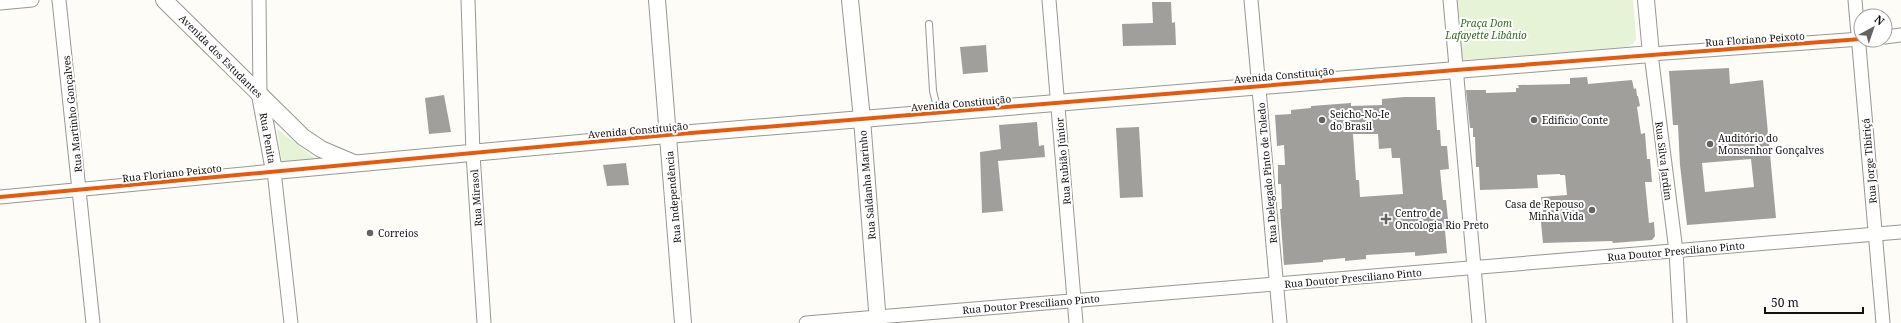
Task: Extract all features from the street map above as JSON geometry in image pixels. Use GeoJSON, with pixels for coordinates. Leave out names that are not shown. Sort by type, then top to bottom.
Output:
{"type":"FeatureCollection","features":[{"type":"Feature","properties":{"kind":"street"},"geometry":{"type":"LineString","coordinates":[[0,3],[32,0]]}},
{"type":"Feature","properties":{"kind":"street","name":"Rua Martinho Gonçalves"},"geometry":{"type":"LineString","coordinates":[[59,0],[93,323]]}},
{"type":"Feature","properties":{"kind":"street","name":"Avenida dos Estudantes"},"geometry":{"type":"LineString","coordinates":[[164,0],[303,137],[321,149],[357,164]]}},
{"type":"Feature","properties":{"kind":"street","name":"Rua Penita"},"geometry":{"type":"LineString","coordinates":[[259,0],[260,95],[274,171],[291,323]]}},
{"type":"Feature","properties":{"kind":"street","name":"Rua Mirasol"},"geometry":{"type":"LineString","coordinates":[[468,0],[473,154],[484,323]]}},
{"type":"Feature","properties":{"kind":"street","name":"Rua Independência"},"geometry":{"type":"LineString","coordinates":[[656,0],[683,323]]}},
{"type":"Feature","properties":{"kind":"street","name":"Rua Saldanha Marinho"},"geometry":{"type":"LineString","coordinates":[[850,0],[862,119],[878,320]]}},
{"type":"Feature","properties":{"kind":"street","name":"Rua Rubião Júnior"},"geometry":{"type":"LineString","coordinates":[[1049,0],[1076,323]]}},
{"type":"Feature","properties":{"kind":"street","name":"Rua Delegado Pinto de Toledo"},"geometry":{"type":"LineString","coordinates":[[1250,0],[1260,85],[1280,323]]}},
{"type":"Feature","properties":{"kind":"street"},"geometry":{"type":"LineString","coordinates":[[1450,0],[1479,323]]}},
{"type":"Feature","properties":{"kind":"street","name":"Rua Silva Jardim"},"geometry":{"type":"LineString","coordinates":[[1646,0],[1651,54],[1676,251],[1680,323]]}},
{"type":"Feature","properties":{"kind":"street","name":"Rua Floriano Peixoto"},"geometry":{"type":"LineString","coordinates":[[1651,54],[1853,40]]}},
{"type":"Feature","properties":{"kind":"street","name":"Rua Jorge Tibiriçá"},"geometry":{"type":"LineString","coordinates":[[1861,48],[1883,323]]}},
{"type":"Feature","properties":{"kind":"street","name":"Avenida Constituição"},"geometry":{"type":"LineString","coordinates":[[274,171],[668,135],[1260,85],[1651,54]]}},
{"type":"Feature","properties":{"kind":"street","name":"Rua Floriano Peixoto"},"geometry":{"type":"LineString","coordinates":[[0,197],[80,191],[274,171]]}},
{"type":"Feature","properties":{"kind":"street","name":"Rua Doutor Presciliano Pinto"},"geometry":{"type":"LineString","coordinates":[[806,323],[878,320],[1074,301],[1901,232]]}},
{"type":"Feature","properties":{"kind":"lane"},"geometry":{"type":"LineString","coordinates":[[929,24],[933,91],[938,113]]}},
{"type":"Feature","properties":{"kind":"green space","name":"Praça Dom Lafayette Libânio"},"geometry":{"type":"Polygon","coordinates":[[[1455,0],[1633,0],[1636,39],[1633,44],[1626,47],[1464,60],[1460,58],[1455,0]]]}},
{"type":"Feature","properties":{"kind":"green space"},"geometry":{"type":"Polygon","coordinates":[[[277,129],[315,158],[323,161],[282,163],[277,129]]]}},
{"type":"Feature","properties":{"kind":"building"},"geometry":{"type":"Polygon","coordinates":[[[1152,2],[1171,2],[1172,23],[1175,22],[1176,45],[1123,46],[1122,24],[1153,23],[1152,2]]]}},
{"type":"Feature","properties":{"kind":"building"},"geometry":{"type":"Polygon","coordinates":[[[986,45],[988,72],[963,74],[960,47],[986,45]]]}},
{"type":"Feature","properties":{"kind":"building"},"geometry":{"type":"Polygon","coordinates":[[[1729,68],[1730,84],[1763,80],[1776,218],[1687,225],[1680,165],[1678,125],[1673,125],[1669,71],[1729,68]],[[1751,159],[1702,163],[1705,192],[1754,187],[1751,159]]]}},
{"type":"Feature","properties":{"kind":"building"},"geometry":{"type":"Polygon","coordinates":[[[1587,77],[1588,84],[1632,80],[1634,89],[1636,88],[1640,106],[1637,107],[1641,134],[1645,133],[1647,159],[1650,159],[1652,182],[1645,182],[1649,223],[1654,222],[1655,236],[1652,240],[1613,243],[1612,241],[1543,243],[1540,212],[1543,212],[1541,197],[1567,195],[1565,175],[1537,175],[1538,188],[1480,190],[1479,167],[1476,167],[1475,137],[1473,137],[1473,128],[1470,128],[1466,90],[1486,90],[1486,93],[1516,92],[1516,88],[1519,88],[1518,85],[1570,84],[1570,78],[1587,77]]]}},
{"type":"Feature","properties":{"kind":"building"},"geometry":{"type":"Polygon","coordinates":[[[444,95],[451,132],[429,134],[425,98],[444,95]]]}},
{"type":"Feature","properties":{"kind":"building"},"geometry":{"type":"Polygon","coordinates":[[[1435,97],[1437,130],[1440,130],[1441,146],[1447,146],[1449,169],[1440,170],[1443,200],[1446,200],[1448,219],[1444,219],[1447,253],[1415,256],[1415,252],[1366,255],[1366,259],[1345,261],[1345,258],[1323,260],[1323,262],[1284,265],[1280,209],[1282,209],[1281,184],[1278,184],[1278,165],[1285,165],[1284,145],[1277,146],[1275,115],[1291,114],[1291,110],[1311,108],[1311,106],[1351,103],[1351,106],[1382,105],[1382,99],[1435,97]],[[1353,134],[1356,180],[1359,180],[1360,197],[1403,194],[1400,158],[1392,158],[1391,148],[1379,149],[1378,134],[1353,134]]]}},
{"type":"Feature","properties":{"kind":"building"},"geometry":{"type":"Polygon","coordinates":[[[1037,122],[1039,146],[1044,145],[1045,157],[998,161],[1003,211],[982,213],[980,152],[1001,149],[999,125],[1037,122]]]}},
{"type":"Feature","properties":{"kind":"building"},"geometry":{"type":"Polygon","coordinates":[[[1139,127],[1143,197],[1120,198],[1116,128],[1139,127]]]}},
{"type":"Feature","properties":{"kind":"building"},"geometry":{"type":"Polygon","coordinates":[[[626,163],[629,185],[607,186],[603,165],[626,163]]]}},
{"type":"Feature","properties":{"kind":"cycle path"},"geometry":{"type":"LineString","coordinates":[[0,197],[667,135],[1456,70],[1853,40]]}},
{"type":"Feature","properties":{"kind":"place","name":"Seicho-No-Ie do Brasil"},"geometry":{"type":"Point","coordinates":[1322,120]}},
{"type":"Feature","properties":{"kind":"place","name":"Edifício Conte"},"geometry":{"type":"Point","coordinates":[1534,120]}},
{"type":"Feature","properties":{"kind":"place","name":"Auditório do Monsenhor Gonçalves"},"geometry":{"type":"Point","coordinates":[1710,144]}},
{"type":"Feature","properties":{"kind":"place","name":"Casa de Repouso Minha Vida"},"geometry":{"type":"Point","coordinates":[1592,210]}},
{"type":"Feature","properties":{"kind":"place","name":"Centro de Oncologia Rio Preto"},"geometry":{"type":"Point","coordinates":[1386,219]}},
{"type":"Feature","properties":{"kind":"place","name":"Correios"},"geometry":{"type":"Point","coordinates":[370,233]}}]}
